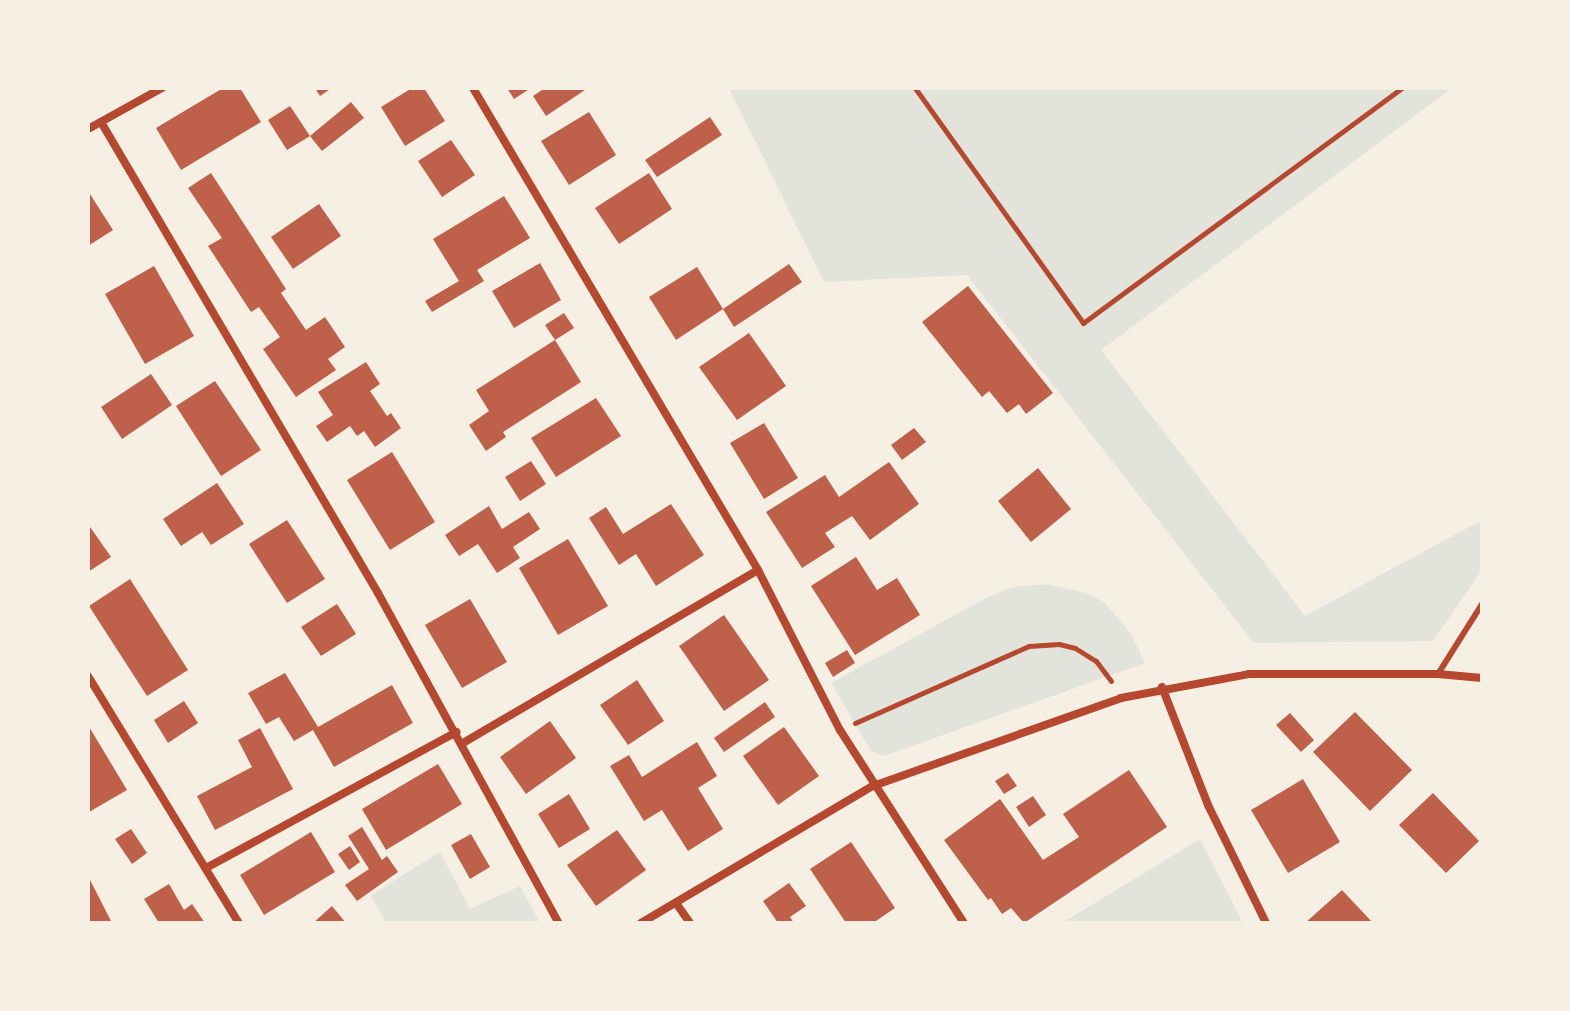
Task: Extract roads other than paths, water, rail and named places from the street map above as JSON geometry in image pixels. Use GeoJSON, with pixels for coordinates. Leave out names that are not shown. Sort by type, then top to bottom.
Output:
{"type":"FeatureCollection","features":[{"type":"Feature","properties":{"kind":"street"},"geometry":{"type":"LineString","coordinates":[[88,129],[162,88]]}},
{"type":"Feature","properties":{"kind":"street"},"geometry":{"type":"LineString","coordinates":[[473,88],[758,570],[840,730],[873,786],[964,923]]}},
{"type":"Feature","properties":{"kind":"street"},"geometry":{"type":"LineString","coordinates":[[101,122],[457,732],[559,923]]}},
{"type":"Feature","properties":{"kind":"street"},"geometry":{"type":"LineString","coordinates":[[463,743],[758,570]]}},
{"type":"Feature","properties":{"kind":"street"},"geometry":{"type":"LineString","coordinates":[[641,923],[873,786],[1060,717],[1162,687],[1249,674],[1438,674],[1482,678]]}},
{"type":"Feature","properties":{"kind":"street"},"geometry":{"type":"LineString","coordinates":[[88,676],[239,923]]}},
{"type":"Feature","properties":{"kind":"street"},"geometry":{"type":"LineString","coordinates":[[1162,687],[1208,805],[1266,923]]}},
{"type":"Feature","properties":{"kind":"street"},"geometry":{"type":"LineString","coordinates":[[206,868],[457,732]]}},
{"type":"Feature","properties":{"kind":"street"},"geometry":{"type":"LineString","coordinates":[[676,903],[690,923]]}},
{"type":"Feature","properties":{"kind":"lane"},"geometry":{"type":"LineString","coordinates":[[1438,674],[1482,604]]}}]}
